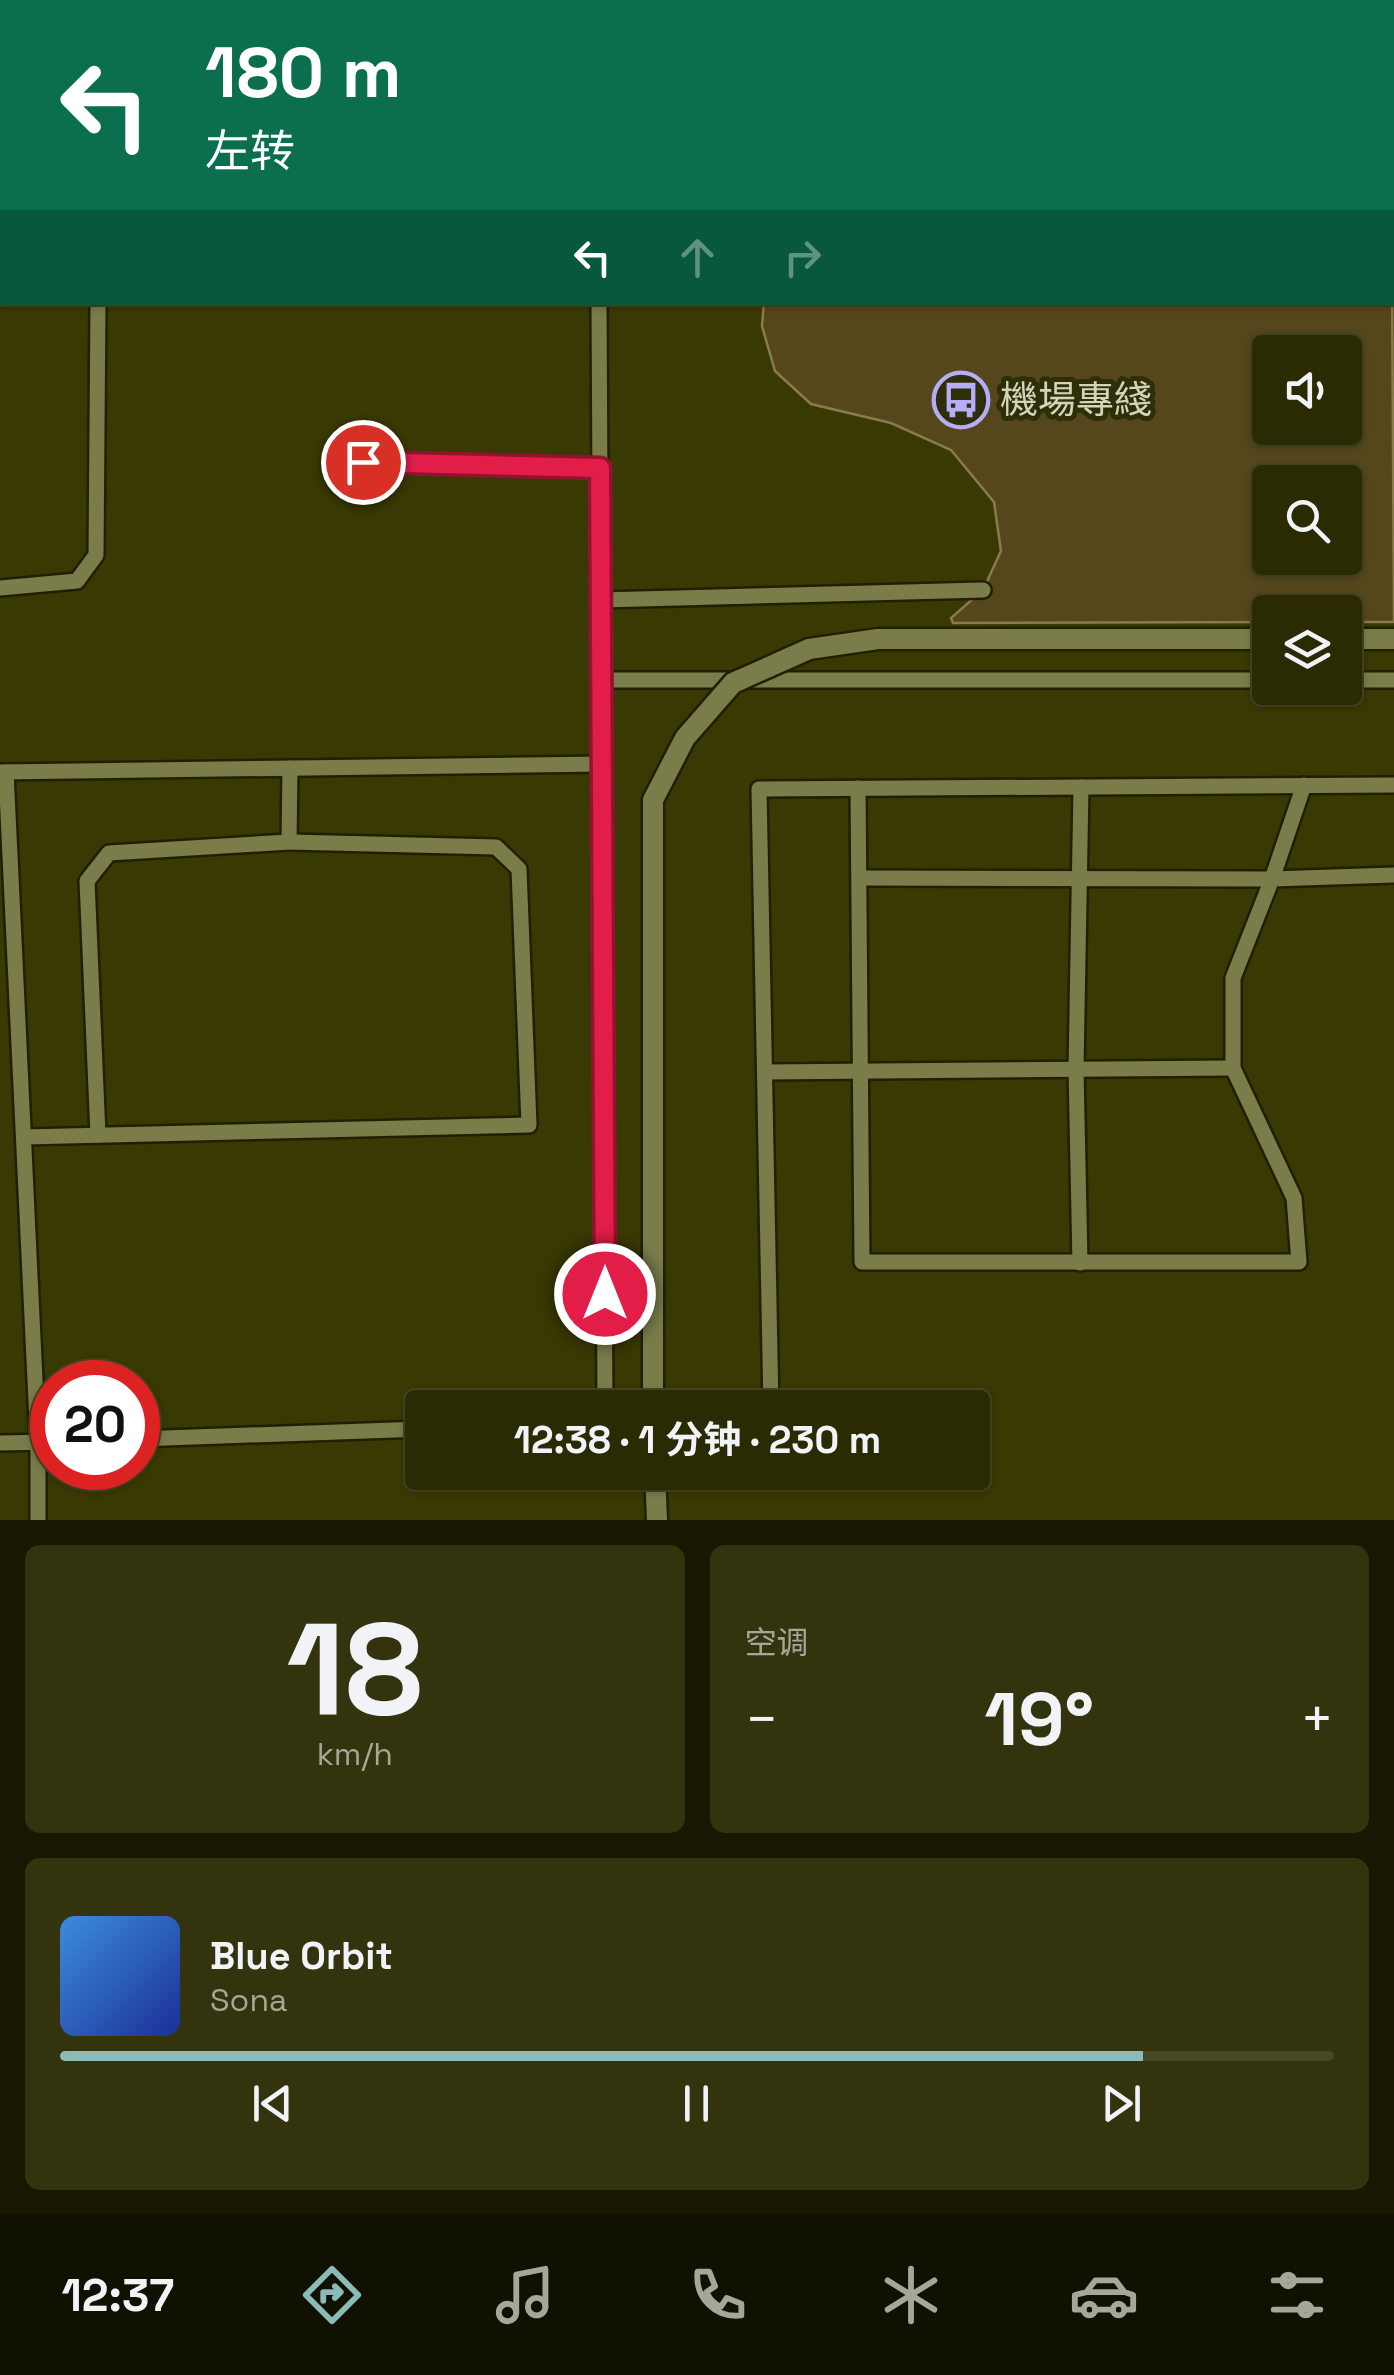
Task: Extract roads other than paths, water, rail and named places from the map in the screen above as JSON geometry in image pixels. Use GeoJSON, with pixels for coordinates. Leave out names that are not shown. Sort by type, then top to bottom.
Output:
{"type":"FeatureCollection","features":[{"type":"Feature","properties":{"kind":"street"},"geometry":{"type":"LineString","coordinates":[[653,1390],[653,800],[684,738],[733,683],[809,649],[878,639],[1252,639]]}},
{"type":"Feature","properties":{"kind":"street"},"geometry":{"type":"LineString","coordinates":[[1362,639],[1394,639]]}},
{"type":"Feature","properties":{"kind":"street"},"geometry":{"type":"LineString","coordinates":[[656,1490],[657,1520]]}},
{"type":"Feature","properties":{"kind":"lane"},"geometry":{"type":"LineString","coordinates":[[0,588],[77,581],[96,555],[98,305]]}},
{"type":"Feature","properties":{"kind":"lane"},"geometry":{"type":"LineString","coordinates":[[599,305],[605,1390]]}},
{"type":"Feature","properties":{"kind":"lane"},"geometry":{"type":"LineString","coordinates":[[363,462],[600,468]]}},
{"type":"Feature","properties":{"kind":"lane"},"geometry":{"type":"LineString","coordinates":[[600,600],[983,590]]}},
{"type":"Feature","properties":{"kind":"lane"},"geometry":{"type":"LineString","coordinates":[[601,680],[1252,680]]}},
{"type":"Feature","properties":{"kind":"lane"},"geometry":{"type":"LineString","coordinates":[[1362,680],[1394,680]]}},
{"type":"Feature","properties":{"kind":"lane"},"geometry":{"type":"LineString","coordinates":[[39,1360],[3,772],[602,764]]}},
{"type":"Feature","properties":{"kind":"lane"},"geometry":{"type":"LineString","coordinates":[[289,842],[290,768]]}},
{"type":"Feature","properties":{"kind":"lane"},"geometry":{"type":"LineString","coordinates":[[858,788],[862,1262],[1299,1262],[1294,1198],[1234,1068],[1234,978],[1304,785]]}},
{"type":"Feature","properties":{"kind":"lane"},"geometry":{"type":"LineString","coordinates":[[772,1390],[759,789],[1394,785]]}},
{"type":"Feature","properties":{"kind":"lane"},"geometry":{"type":"LineString","coordinates":[[1080,1263],[1076,1070],[1081,787]]}},
{"type":"Feature","properties":{"kind":"lane"},"geometry":{"type":"LineString","coordinates":[[24,1137],[530,1125],[519,869],[496,847],[289,842],[108,853],[87,880],[98,1135]]}},
{"type":"Feature","properties":{"kind":"lane"},"geometry":{"type":"LineString","coordinates":[[859,878],[1272,879],[1394,874]]}},
{"type":"Feature","properties":{"kind":"lane"},"geometry":{"type":"LineString","coordinates":[[765,1072],[1234,1068]]}},
{"type":"Feature","properties":{"kind":"lane"},"geometry":{"type":"LineString","coordinates":[[160,1439],[405,1430]]}},
{"type":"Feature","properties":{"kind":"lane"},"geometry":{"type":"LineString","coordinates":[[0,1443],[30,1443]]}},
{"type":"Feature","properties":{"kind":"lane"},"geometry":{"type":"LineString","coordinates":[[38,1520],[41,1490]]}},
{"type":"Feature","properties":{"kind":"place","name":"機場專綫"},"geometry":{"type":"Point","coordinates":[961,400]}}]}
